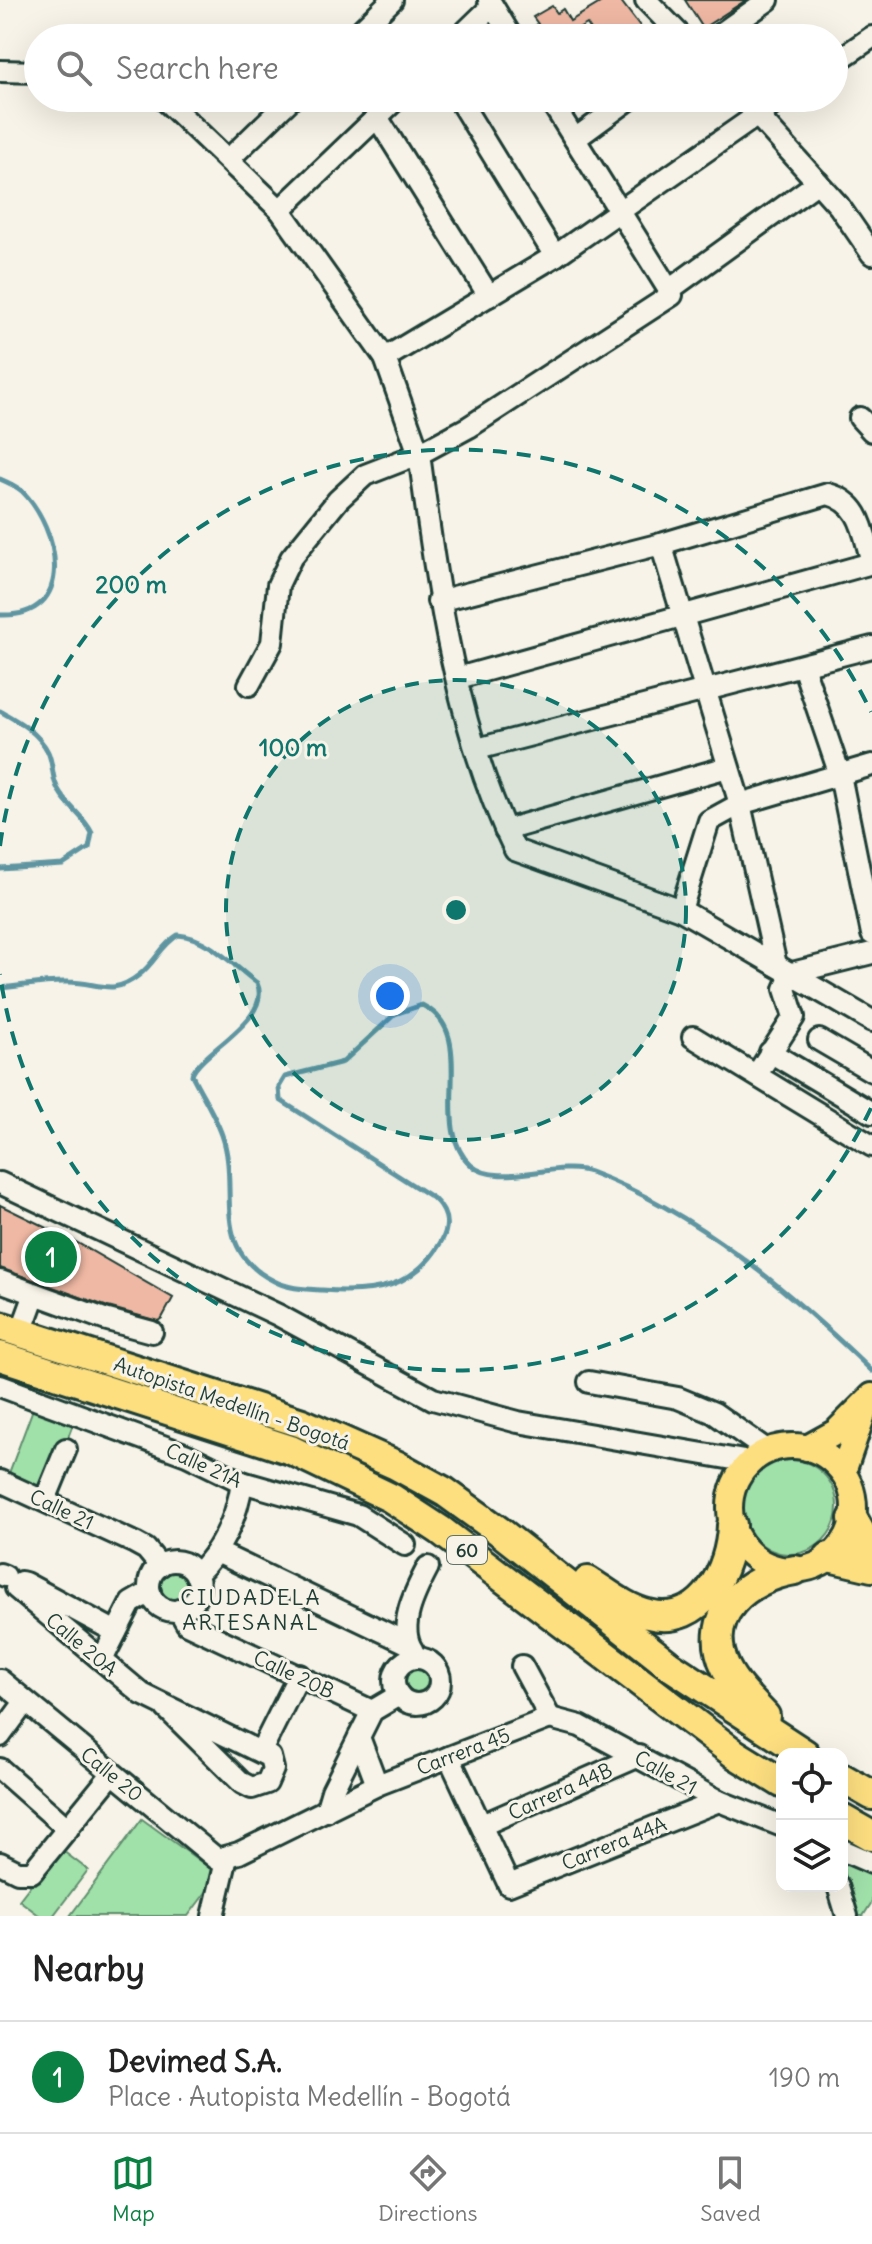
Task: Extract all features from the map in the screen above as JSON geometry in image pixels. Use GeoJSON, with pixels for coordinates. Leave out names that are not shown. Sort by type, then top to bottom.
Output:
{"type":"FeatureCollection","features":[{"type":"Feature","properties":{"kind":"highway","name":"Autopista Medellín - Bogotá"},"geometry":{"type":"LineString","coordinates":[[10,1329],[247,1403],[346,1440],[445,1492],[669,1665],[796,1748]]}},
{"type":"Feature","properties":{"kind":"highway","name":"Autopista Medellín - Bogotá"},"geometry":{"type":"LineString","coordinates":[[0,1356],[291,1450],[378,1491],[440,1530],[735,1754],[776,1779]]}},
{"type":"Feature","properties":{"kind":"highway"},"geometry":{"type":"LineString","coordinates":[[853,1519],[872,1553]]}},
{"type":"Feature","properties":{"kind":"highway"},"geometry":{"type":"LineString","coordinates":[[499,1531],[562,1564],[635,1610],[664,1617],[691,1608],[712,1591],[728,1561],[732,1525]]}},
{"type":"Feature","properties":{"kind":"highway"},"geometry":{"type":"LineString","coordinates":[[829,1557],[872,1567]]}},
{"type":"Feature","properties":{"kind":"highway"},"geometry":{"type":"LineString","coordinates":[[795,1570],[766,1577],[734,1597],[724,1614],[719,1636],[727,1669],[796,1748]]}},
{"type":"Feature","properties":{"kind":"highway"},"geometry":{"type":"LineString","coordinates":[[848,1781],[872,1795]]}},
{"type":"Feature","properties":{"kind":"highway"},"geometry":{"type":"LineString","coordinates":[[844,1820],[872,1836]]}},
{"type":"Feature","properties":{"kind":"main road"},"geometry":{"type":"LineString","coordinates":[[807,1448],[836,1432],[869,1400]]}},
{"type":"Feature","properties":{"kind":"main road"},"geometry":{"type":"LineString","coordinates":[[843,1472],[869,1400]]}},
{"type":"Feature","properties":{"kind":"main road"},"geometry":{"type":"LineString","coordinates":[[787,1446],[807,1448],[833,1461],[843,1472],[854,1502],[853,1519],[840,1547],[813,1566],[795,1570],[761,1562],[738,1539],[732,1525],[732,1491],[759,1456],[787,1446]]}},
{"type":"Feature","properties":{"kind":"street"},"geometry":{"type":"LineString","coordinates":[[367,24],[392,0]]}},
{"type":"Feature","properties":{"kind":"street"},"geometry":{"type":"LineString","coordinates":[[646,0],[669,24]]}},
{"type":"Feature","properties":{"kind":"street"},"geometry":{"type":"LineString","coordinates":[[735,24],[768,0]]}},
{"type":"Feature","properties":{"kind":"street"},"geometry":{"type":"LineString","coordinates":[[471,24],[490,3],[503,24]]}},
{"type":"Feature","properties":{"kind":"street"},"geometry":{"type":"LineString","coordinates":[[848,53],[872,37]]}},
{"type":"Feature","properties":{"kind":"street"},"geometry":{"type":"LineString","coordinates":[[0,71],[24,72]]}},
{"type":"Feature","properties":{"kind":"street"},"geometry":{"type":"LineString","coordinates":[[178,112],[280,210],[385,358],[419,454],[438,601],[458,678],[477,749],[515,850],[681,910],[872,1021]]}},
{"type":"Feature","properties":{"kind":"street"},"geometry":{"type":"LineString","coordinates":[[229,159],[278,112]]}},
{"type":"Feature","properties":{"kind":"street"},"geometry":{"type":"LineString","coordinates":[[280,210],[382,112]]}},
{"type":"Feature","properties":{"kind":"street"},"geometry":{"type":"LineString","coordinates":[[467,112],[555,256]]}},
{"type":"Feature","properties":{"kind":"street"},"geometry":{"type":"LineString","coordinates":[[249,685],[272,643],[278,585],[291,558],[338,500],[365,475],[419,454],[469,427],[672,295],[558,112]]}},
{"type":"Feature","properties":{"kind":"street"},"geometry":{"type":"LineString","coordinates":[[575,139],[612,112]]}},
{"type":"Feature","properties":{"kind":"street"},"geometry":{"type":"LineString","coordinates":[[755,112],[862,235],[872,254]]}},
{"type":"Feature","properties":{"kind":"street"},"geometry":{"type":"LineString","coordinates":[[385,358],[555,256],[762,112]]}},
{"type":"Feature","properties":{"kind":"street"},"geometry":{"type":"LineString","coordinates":[[377,117],[489,296]]}},
{"type":"Feature","properties":{"kind":"street"},"geometry":{"type":"LineString","coordinates":[[669,290],[818,182]]}},
{"type":"Feature","properties":{"kind":"street"},"geometry":{"type":"LineString","coordinates":[[438,601],[661,544],[828,494],[846,498],[857,512],[872,562],[458,678]]}},
{"type":"Feature","properties":{"kind":"street"},"geometry":{"type":"LineString","coordinates":[[661,544],[709,692],[784,969],[785,989],[794,1017],[757,1074]]}},
{"type":"Feature","properties":{"kind":"street"},"geometry":{"type":"LineString","coordinates":[[477,749],[709,692],[872,647]]}},
{"type":"Feature","properties":{"kind":"street"},"geometry":{"type":"LineString","coordinates":[[803,666],[840,775],[872,934]]}},
{"type":"Feature","properties":{"kind":"street"},"geometry":{"type":"LineString","coordinates":[[681,910],[709,821],[740,804],[872,765]]}},
{"type":"Feature","properties":{"kind":"street"},"geometry":{"type":"LineString","coordinates":[[505,830],[728,767]]}},
{"type":"Feature","properties":{"kind":"street"},"geometry":{"type":"LineString","coordinates":[[784,969],[872,953]]}},
{"type":"Feature","properties":{"kind":"street"},"geometry":{"type":"LineString","coordinates":[[693,1037],[872,1146]]}},
{"type":"Feature","properties":{"kind":"street"},"geometry":{"type":"LineString","coordinates":[[819,1040],[872,1071]]}},
{"type":"Feature","properties":{"kind":"street"},"geometry":{"type":"LineString","coordinates":[[770,1052],[872,1113]]}},
{"type":"Feature","properties":{"kind":"street"},"geometry":{"type":"LineString","coordinates":[[0,1183],[278,1315],[433,1399],[518,1422],[759,1456]]}},
{"type":"Feature","properties":{"kind":"street"},"geometry":{"type":"LineString","coordinates":[[0,1281],[152,1332]]}},
{"type":"Feature","properties":{"kind":"street"},"geometry":{"type":"LineString","coordinates":[[10,1329],[35,1294]]}},
{"type":"Feature","properties":{"kind":"street"},"geometry":{"type":"LineString","coordinates":[[589,1382],[678,1398],[714,1413],[759,1456]]}},
{"type":"Feature","properties":{"kind":"street","name":"Calle 21A"},"geometry":{"type":"LineString","coordinates":[[0,1386],[187,1455],[242,1482],[358,1515],[405,1545]]}},
{"type":"Feature","properties":{"kind":"street"},"geometry":{"type":"LineString","coordinates":[[45,1500],[66,1449]]}},
{"type":"Feature","properties":{"kind":"street","name":"Calle 21"},"geometry":{"type":"LineString","coordinates":[[0,1481],[146,1549],[160,1566]]}},
{"type":"Feature","properties":{"kind":"street"},"geometry":{"type":"LineString","coordinates":[[196,1575],[180,1563],[160,1566],[151,1577],[150,1592],[164,1609],[179,1610],[191,1605],[197,1594],[196,1575],[219,1553],[239,1501],[242,1482]]}},
{"type":"Feature","properties":{"kind":"street"},"geometry":{"type":"LineString","coordinates":[[219,1553],[412,1651],[437,1669],[438,1691],[420,1704],[399,1695]]}},
{"type":"Feature","properties":{"kind":"street"},"geometry":{"type":"LineString","coordinates":[[412,1651],[406,1629],[414,1593],[428,1567]]}},
{"type":"Feature","properties":{"kind":"street","name":"Calle 20A"},"geometry":{"type":"LineString","coordinates":[[116,1632],[25,1583],[21,1582],[16,1588],[142,1694],[255,1749]]}},
{"type":"Feature","properties":{"kind":"street"},"geometry":{"type":"LineString","coordinates":[[102,1660],[131,1603],[150,1592]]}},
{"type":"Feature","properties":{"kind":"street","name":"Calle 20B"},"geometry":{"type":"LineString","coordinates":[[179,1610],[187,1624],[372,1711]]}},
{"type":"Feature","properties":{"kind":"street"},"geometry":{"type":"LineString","coordinates":[[399,1695],[395,1674],[412,1651]]}},
{"type":"Feature","properties":{"kind":"street"},"geometry":{"type":"LineString","coordinates":[[522,1666],[550,1718]]}},
{"type":"Feature","properties":{"kind":"street"},"geometry":{"type":"LineString","coordinates":[[255,1749],[273,1762],[267,1783],[252,1788],[237,1778],[299,1675]]}},
{"type":"Feature","properties":{"kind":"street","name":"Calle 20"},"geometry":{"type":"LineString","coordinates":[[0,1680],[217,1859],[227,1857]]}},
{"type":"Feature","properties":{"kind":"street"},"geometry":{"type":"LineString","coordinates":[[326,1811],[332,1791],[372,1711],[399,1695]]}},
{"type":"Feature","properties":{"kind":"street"},"geometry":{"type":"LineString","coordinates":[[0,1736],[25,1702]]}},
{"type":"Feature","properties":{"kind":"street","name":"Calle 20A"},"geometry":{"type":"LineString","coordinates":[[166,1708],[237,1778]]}},
{"type":"Feature","properties":{"kind":"street","name":"Calle 21"},"geometry":{"type":"LineString","coordinates":[[550,1718],[580,1726],[719,1801],[776,1824]]}},
{"type":"Feature","properties":{"kind":"street","name":"Carrera 45"},"geometry":{"type":"LineString","coordinates":[[227,1857],[377,1785],[550,1718]]}},
{"type":"Feature","properties":{"kind":"street"},"geometry":{"type":"LineString","coordinates":[[359,1737],[377,1785]]}},
{"type":"Feature","properties":{"kind":"street","name":"Carrera 44B"},"geometry":{"type":"LineString","coordinates":[[482,1825],[639,1756]]}},
{"type":"Feature","properties":{"kind":"street"},"geometry":{"type":"LineString","coordinates":[[449,1757],[482,1825]]}},
{"type":"Feature","properties":{"kind":"street"},"geometry":{"type":"LineString","coordinates":[[0,1769],[68,1829]]}},
{"type":"Feature","properties":{"kind":"street"},"geometry":{"type":"LineString","coordinates":[[2,1865],[32,1872],[112,1774]]}},
{"type":"Feature","properties":{"kind":"street","name":"Carrera 44A"},"geometry":{"type":"LineString","coordinates":[[482,1825],[509,1885],[719,1801]]}},
{"type":"Feature","properties":{"kind":"street"},"geometry":{"type":"LineString","coordinates":[[848,1853],[872,1863]]}},
{"type":"Feature","properties":{"kind":"street"},"geometry":{"type":"LineString","coordinates":[[213,1916],[227,1857]]}},
{"type":"Feature","properties":{"kind":"street"},"geometry":{"type":"LineString","coordinates":[[840,1892],[847,1916]]}},
{"type":"Feature","properties":{"kind":"green space"},"geometry":{"type":"Polygon","coordinates":[[[33,1409],[73,1424],[48,1491],[8,1476],[33,1409]]]}},
{"type":"Feature","properties":{"kind":"green space"},"geometry":{"type":"Polygon","coordinates":[[[790,1460],[808,1464],[823,1474],[833,1489],[837,1507],[833,1525],[823,1540],[808,1550],[790,1554],[772,1550],[757,1540],[747,1525],[743,1507],[747,1489],[757,1474],[772,1464],[790,1460]]]}},
{"type":"Feature","properties":{"kind":"green space"},"geometry":{"type":"Polygon","coordinates":[[[167,1568],[175,1568],[189,1579],[190,1587],[179,1602],[168,1603],[156,1593],[155,1579],[167,1568]]]}},
{"type":"Feature","properties":{"kind":"green space"},"geometry":{"type":"Polygon","coordinates":[[[417,1665],[423,1666],[431,1674],[431,1686],[423,1694],[417,1695],[411,1694],[403,1686],[402,1680],[403,1674],[411,1666],[417,1665]]]}},
{"type":"Feature","properties":{"kind":"green space"},"geometry":{"type":"Polygon","coordinates":[[[142,1819],[219,1875],[188,1916],[70,1916],[142,1819]]]}},
{"type":"Feature","properties":{"kind":"green space"},"geometry":{"type":"Polygon","coordinates":[[[59,1848],[88,1870],[53,1916],[40,1916],[19,1900],[59,1848]]]}},
{"type":"Feature","properties":{"kind":"green space"},"geometry":{"type":"Polygon","coordinates":[[[848,1861],[872,1869],[872,1902],[863,1916],[854,1916],[848,1888],[848,1861]]]}},
{"type":"Feature","properties":{"kind":"building"},"geometry":{"type":"Polygon","coordinates":[[[605,0],[620,0],[638,24],[538,24],[533,17],[552,6],[557,13],[563,9],[570,21],[605,0]]]}},
{"type":"Feature","properties":{"kind":"building"},"geometry":{"type":"Polygon","coordinates":[[[685,0],[746,0],[709,24],[700,24],[685,0]]]}},
{"type":"Feature","properties":{"kind":"building"},"geometry":{"type":"Polygon","coordinates":[[[0,1205],[74,1241],[173,1298],[162,1318],[158,1321],[108,1307],[0,1268],[0,1205]]]}},
{"type":"Feature","properties":{"kind":"waterway"},"geometry":{"type":"LineString","coordinates":[[0,479],[22,491],[35,507],[46,527],[54,568],[51,587],[42,602],[25,612],[0,615]]}},
{"type":"Feature","properties":{"kind":"waterway"},"geometry":{"type":"LineString","coordinates":[[0,711],[27,728],[44,745],[58,789],[92,833],[89,848],[63,865],[0,869]]}},
{"type":"Feature","properties":{"kind":"waterway"},"geometry":{"type":"LineString","coordinates":[[0,988],[60,982],[105,987],[121,985],[145,970],[178,935],[210,947],[257,983],[259,996],[246,1022],[192,1075],[222,1135],[227,1155],[230,1216],[240,1252],[253,1267],[280,1284],[340,1291],[391,1285],[419,1269],[442,1240],[446,1217],[433,1198],[280,1100],[279,1087],[285,1077],[343,1062],[395,1014],[422,1005],[439,1018],[449,1036],[453,1127],[458,1148],[471,1165],[482,1172],[496,1175],[576,1169],[630,1189],[668,1209],[741,1257],[809,1312],[872,1371]]}},
{"type":"Feature","properties":{"kind":"place","name":"Devimed S.A."},"geometry":{"type":"Point","coordinates":[51,1257]}},
{"type":"Feature","properties":{"kind":"district","name":"CIUDADELA ARTESANAL"},"geometry":{"type":"Point","coordinates":[251,1610]}}]}
